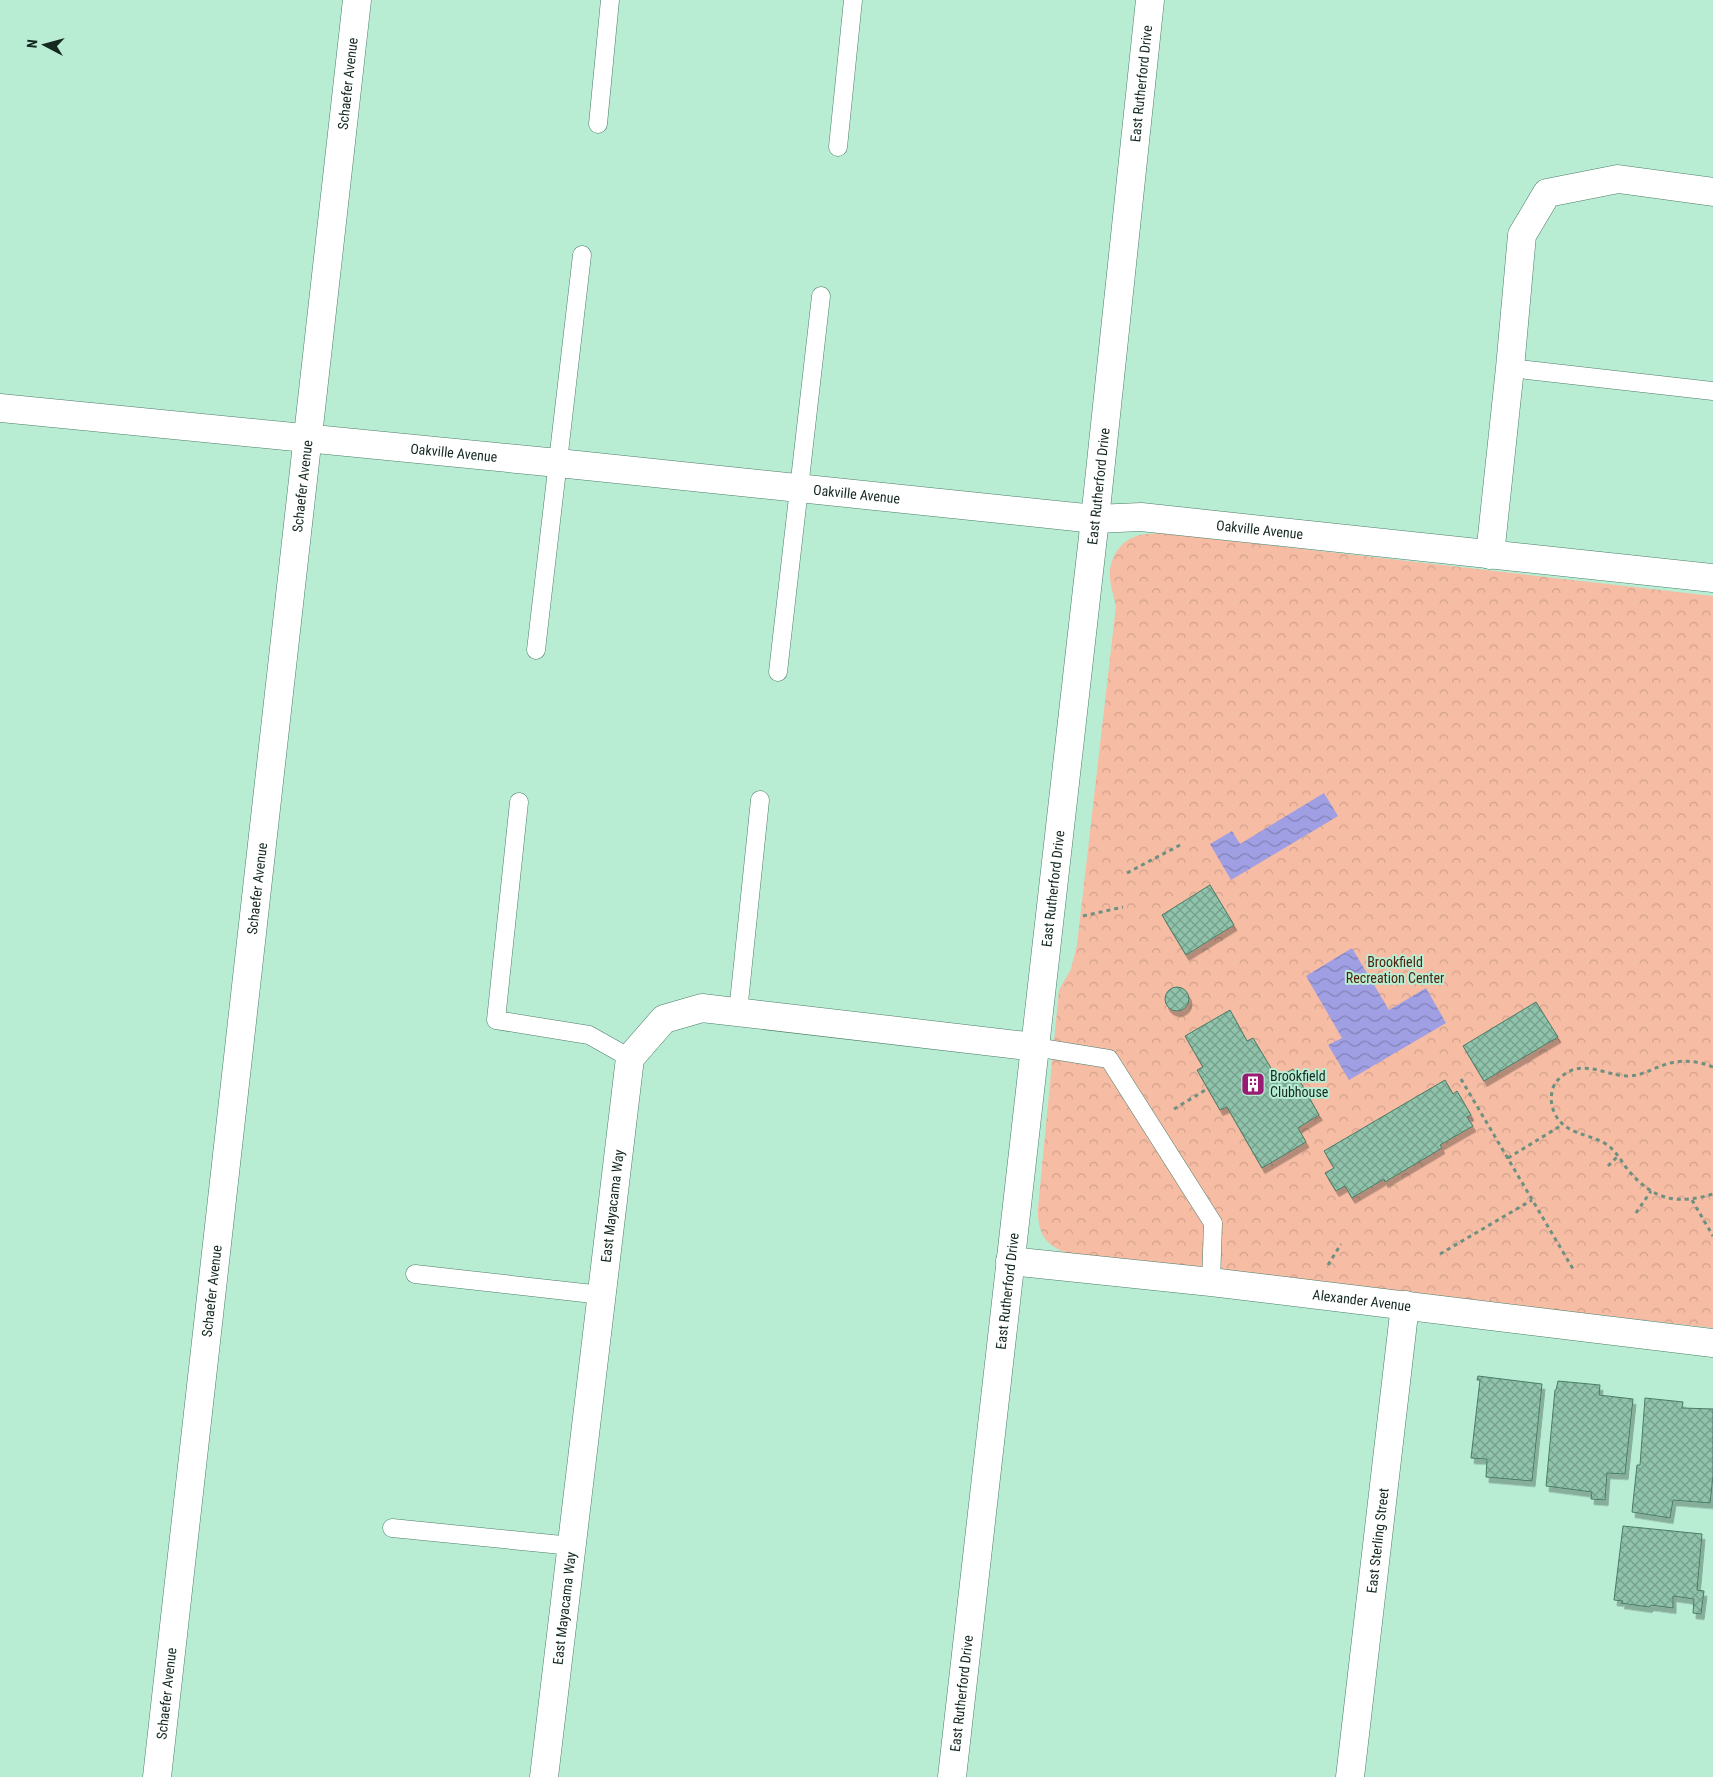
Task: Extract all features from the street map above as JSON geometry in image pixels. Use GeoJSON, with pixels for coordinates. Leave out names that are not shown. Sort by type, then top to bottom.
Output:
{"type":"FeatureCollection","features":[{"type":"Feature","properties":{"kind":"street","name":"Schaefer Avenue"},"geometry":{"type":"LineString","coordinates":[[157,1777],[357,0]]}},
{"type":"Feature","properties":{"kind":"street","name":"East Rutherford Drive"},"geometry":{"type":"LineString","coordinates":[[952,1777],[1034,1047],[1096,519],[1150,0]]}},
{"type":"Feature","properties":{"kind":"street"},"geometry":{"type":"LineString","coordinates":[[1490,555],[1522,235],[1547,193],[1618,179],[1713,192]]}},
{"type":"Feature","properties":{"kind":"street","name":"Oakville Avenue"},"geometry":{"type":"LineString","coordinates":[[0,408],[558,463],[1096,519],[1142,518],[1713,578]]}},
{"type":"Feature","properties":{"kind":"street"},"geometry":{"type":"LineString","coordinates":[[630,1058],[664,1019],[702,1008],[1034,1047]]}},
{"type":"Feature","properties":{"kind":"street","name":"East Mayacama Way"},"geometry":{"type":"LineString","coordinates":[[544,1777],[630,1058]]}},
{"type":"Feature","properties":{"kind":"street","name":"Alexander Avenue"},"geometry":{"type":"LineString","coordinates":[[1010,1261],[1211,1282],[1713,1344]]}},
{"type":"Feature","properties":{"kind":"street","name":"East Sterling Street"},"geometry":{"type":"LineString","coordinates":[[1350,1777],[1405,1305]]}},
{"type":"Feature","properties":{"kind":"lane"},"geometry":{"type":"LineString","coordinates":[[598,124],[610,0]]}},
{"type":"Feature","properties":{"kind":"lane"},"geometry":{"type":"LineString","coordinates":[[838,146],[853,0]]}},
{"type":"Feature","properties":{"kind":"lane"},"geometry":{"type":"LineString","coordinates":[[536,650],[582,255]]}},
{"type":"Feature","properties":{"kind":"lane"},"geometry":{"type":"LineString","coordinates":[[778,672],[822,296]]}},
{"type":"Feature","properties":{"kind":"lane"},"geometry":{"type":"LineString","coordinates":[[1510,368],[1713,391]]}},
{"type":"Feature","properties":{"kind":"lane"},"geometry":{"type":"LineString","coordinates":[[738,1012],[760,800]]}},
{"type":"Feature","properties":{"kind":"lane"},"geometry":{"type":"LineString","coordinates":[[519,802],[496,1020],[590,1035],[630,1058]]}},
{"type":"Feature","properties":{"kind":"lane"},"geometry":{"type":"LineString","coordinates":[[1034,1047],[1109,1058],[1213,1223],[1211,1282]]}},
{"type":"Feature","properties":{"kind":"lane"},"geometry":{"type":"LineString","coordinates":[[415,1274],[602,1295]]}},
{"type":"Feature","properties":{"kind":"lane"},"geometry":{"type":"LineString","coordinates":[[392,1528],[572,1546]]}},
{"type":"Feature","properties":{"kind":"path"},"geometry":{"type":"LineString","coordinates":[[1127,873],[1180,845]]}},
{"type":"Feature","properties":{"kind":"path"},"geometry":{"type":"LineString","coordinates":[[1049,924],[1123,907]]}},
{"type":"Feature","properties":{"kind":"path"},"geometry":{"type":"LineString","coordinates":[[1713,1067],[1700,1062],[1674,1062],[1642,1074],[1630,1076],[1594,1069],[1575,1069],[1560,1078],[1554,1085],[1551,1102],[1554,1112],[1562,1125],[1610,1147],[1638,1181],[1651,1191],[1666,1198],[1692,1200],[1713,1194]]}},
{"type":"Feature","properties":{"kind":"path"},"geometry":{"type":"LineString","coordinates":[[1461,1079],[1573,1269]]}},
{"type":"Feature","properties":{"kind":"path"},"geometry":{"type":"LineString","coordinates":[[1150,1124],[1207,1089]]}},
{"type":"Feature","properties":{"kind":"path"},"geometry":{"type":"LineString","coordinates":[[1508,1158],[1562,1125]]}},
{"type":"Feature","properties":{"kind":"path"},"geometry":{"type":"LineString","coordinates":[[1608,1166],[1618,1156]]}},
{"type":"Feature","properties":{"kind":"path"},"geometry":{"type":"LineString","coordinates":[[1636,1213],[1651,1191]]}},
{"type":"Feature","properties":{"kind":"path"},"geometry":{"type":"LineString","coordinates":[[1440,1254],[1532,1200]]}},
{"type":"Feature","properties":{"kind":"path"},"geometry":{"type":"LineString","coordinates":[[1692,1200],[1713,1236]]}},
{"type":"Feature","properties":{"kind":"green space","name":"Brookfield Recreation Center"},"geometry":{"type":"Polygon","coordinates":[[[1162,533],[1713,596],[1713,1328],[1077,1256],[1059,1250],[1047,1241],[1040,1227],[1038,1208],[1059,990],[1071,969],[1077,945],[1116,606],[1110,579],[1111,566],[1115,554],[1128,540],[1141,535],[1162,533]]]}},
{"type":"Feature","properties":{"kind":"water"},"geometry":{"type":"Polygon","coordinates":[[[1324,793],[1338,816],[1231,880],[1210,844],[1232,831],[1240,844],[1324,793]]]}},
{"type":"Feature","properties":{"kind":"water"},"geometry":{"type":"Polygon","coordinates":[[[1352,948],[1389,1010],[1426,988],[1446,1023],[1349,1080],[1328,1045],[1342,1038],[1306,976],[1352,948]]]}},
{"type":"Feature","properties":{"kind":"building"},"geometry":{"type":"Polygon","coordinates":[[[1210,885],[1234,925],[1186,955],[1162,915],[1210,885]]]}},
{"type":"Feature","properties":{"kind":"building"},"geometry":{"type":"Polygon","coordinates":[[[1177,987],[1182,988],[1188,994],[1188,1004],[1182,1010],[1177,1011],[1172,1010],[1166,1004],[1165,999],[1166,994],[1172,988],[1177,987]]]}},
{"type":"Feature","properties":{"kind":"building"},"geometry":{"type":"Polygon","coordinates":[[[1536,1002],[1558,1037],[1484,1081],[1463,1046],[1536,1002]]]}},
{"type":"Feature","properties":{"kind":"building","name":"Brookfield Clubhouse"},"geometry":{"type":"Polygon","coordinates":[[[1230,1010],[1247,1041],[1253,1038],[1277,1078],[1293,1069],[1319,1115],[1298,1128],[1306,1142],[1262,1168],[1227,1107],[1220,1110],[1197,1070],[1203,1067],[1185,1036],[1230,1010]]]}},
{"type":"Feature","properties":{"kind":"building"},"geometry":{"type":"Polygon","coordinates":[[[1445,1080],[1453,1094],[1457,1091],[1471,1115],[1467,1117],[1473,1126],[1440,1145],[1442,1148],[1385,1182],[1384,1179],[1352,1198],[1345,1186],[1336,1191],[1325,1173],[1334,1168],[1324,1151],[1445,1080]]]}},
{"type":"Feature","properties":{"kind":"building"},"geometry":{"type":"Polygon","coordinates":[[[1478,1376],[1542,1384],[1532,1481],[1486,1477],[1487,1459],[1471,1458],[1480,1380],[1477,1380],[1478,1376]]]}},
{"type":"Feature","properties":{"kind":"building"},"geometry":{"type":"Polygon","coordinates":[[[1558,1381],[1600,1385],[1599,1395],[1633,1399],[1625,1474],[1607,1473],[1605,1500],[1591,1499],[1592,1492],[1546,1486],[1555,1390],[1558,1381]]]}},
{"type":"Feature","properties":{"kind":"building"},"geometry":{"type":"Polygon","coordinates":[[[1645,1398],[1683,1402],[1682,1408],[1713,1409],[1713,1476],[1710,1503],[1673,1500],[1670,1518],[1632,1512],[1637,1465],[1640,1465],[1645,1398]]]}},
{"type":"Feature","properties":{"kind":"building"},"geometry":{"type":"Polygon","coordinates":[[[1623,1526],[1702,1534],[1697,1590],[1704,1591],[1701,1614],[1693,1613],[1694,1599],[1673,1596],[1673,1608],[1651,1605],[1649,1607],[1621,1603],[1623,1601],[1614,1600],[1623,1526]]]}},
{"type":"Feature","properties":{"kind":"place","name":"Brookfield Clubhouse"},"geometry":{"type":"Point","coordinates":[1253,1084]}}]}
